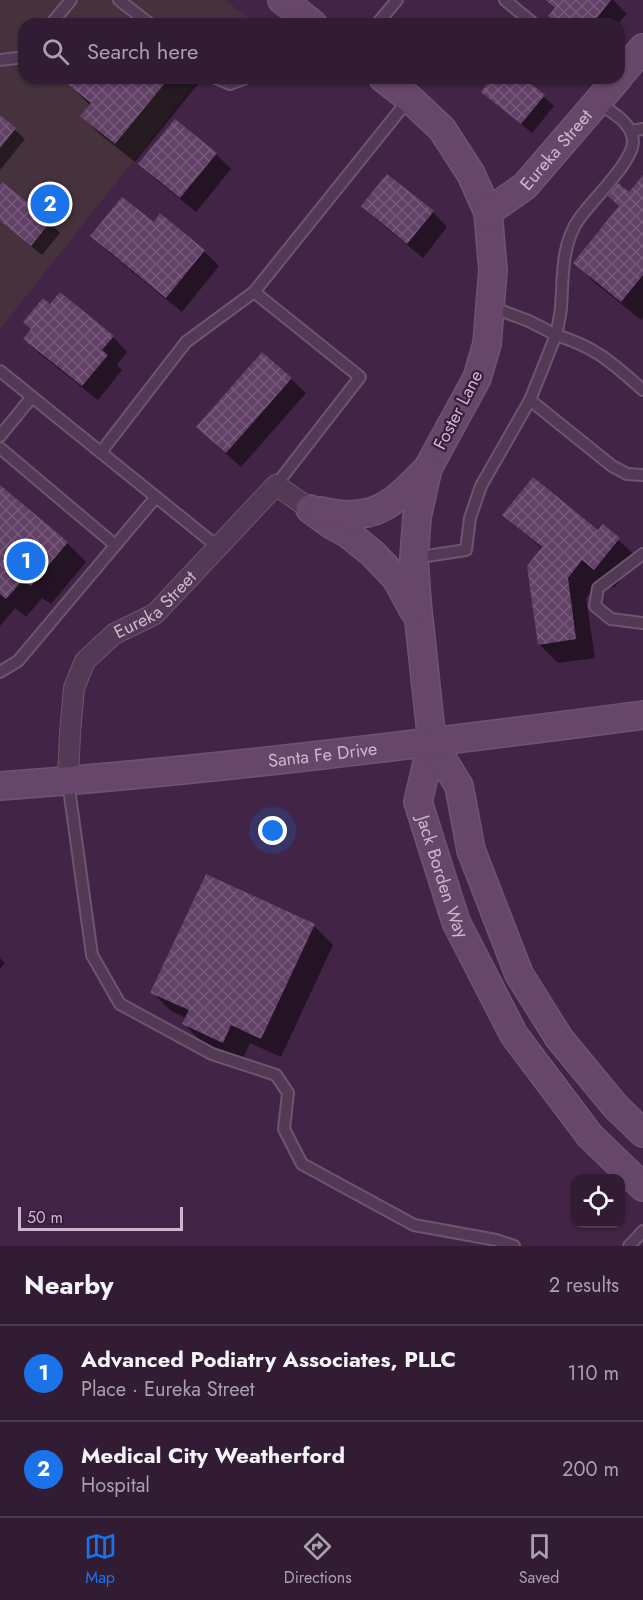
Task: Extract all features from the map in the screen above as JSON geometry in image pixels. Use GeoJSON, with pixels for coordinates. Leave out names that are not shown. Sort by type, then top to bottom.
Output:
{"type":"FeatureCollection","features":[{"type":"Feature","properties":{"kind":"street","name":"Eureka Street"},"geometry":{"type":"LineString","coordinates":[[625,67],[643,48]]}},
{"type":"Feature","properties":{"kind":"street","name":"Foster Lane"},"geometry":{"type":"LineString","coordinates":[[391,84],[442,129],[471,174],[488,212],[493,270],[487,344],[477,378],[428,468],[417,517],[414,558],[432,742]]}},
{"type":"Feature","properties":{"kind":"street","name":"Eureka Street"},"geometry":{"type":"LineString","coordinates":[[488,212],[525,186],[609,84]]}},
{"type":"Feature","properties":{"kind":"street"},"geometry":{"type":"LineString","coordinates":[[310,509],[346,516],[365,515],[387,505],[428,468]]}},
{"type":"Feature","properties":{"kind":"street","name":"Eureka Street"},"geometry":{"type":"LineString","coordinates":[[68,781],[74,688],[85,661],[114,634],[155,614],[276,485]]}},
{"type":"Feature","properties":{"kind":"street"},"geometry":{"type":"LineString","coordinates":[[276,485],[361,543],[396,578],[410,600],[420,624]]}},
{"type":"Feature","properties":{"kind":"street","name":"Santa Fe Drive"},"geometry":{"type":"LineString","coordinates":[[0,786],[68,781],[432,742],[643,715]]}},
{"type":"Feature","properties":{"kind":"street","name":"Jack Borden Way"},"geometry":{"type":"LineString","coordinates":[[432,742],[459,786],[471,850],[519,974],[559,1038],[615,1107],[643,1133]]}},
{"type":"Feature","properties":{"kind":"street","name":"Jack Borden Way"},"geometry":{"type":"LineString","coordinates":[[432,742],[418,802],[456,922],[514,1035],[590,1136],[643,1187]]}},
{"type":"Feature","properties":{"kind":"lane"},"geometry":{"type":"LineString","coordinates":[[56,18],[71,0]]}},
{"type":"Feature","properties":{"kind":"lane"},"geometry":{"type":"LineString","coordinates":[[119,0],[142,18]]}},
{"type":"Feature","properties":{"kind":"lane"},"geometry":{"type":"LineString","coordinates":[[382,18],[397,0]]}},
{"type":"Feature","properties":{"kind":"lane"},"geometry":{"type":"LineString","coordinates":[[505,0],[527,18]]}},
{"type":"Feature","properties":{"kind":"lane"},"geometry":{"type":"LineString","coordinates":[[0,60],[18,58]]}},
{"type":"Feature","properties":{"kind":"lane"},"geometry":{"type":"LineString","coordinates":[[414,558],[466,550],[470,518],[482,486],[530,400],[556,335],[561,310],[564,258],[570,238],[577,221],[621,167],[633,144],[631,130],[625,123],[609,84]]}},
{"type":"Feature","properties":{"kind":"lane"},"geometry":{"type":"LineString","coordinates":[[101,452],[186,342],[254,292],[409,98]]}},
{"type":"Feature","properties":{"kind":"lane"},"geometry":{"type":"LineString","coordinates":[[631,130],[643,129]]}},
{"type":"Feature","properties":{"kind":"lane"},"geometry":{"type":"LineString","coordinates":[[254,292],[360,377],[276,485]]}},
{"type":"Feature","properties":{"kind":"lane"},"geometry":{"type":"LineString","coordinates":[[490,307],[580,343],[602,355],[643,390]]}},
{"type":"Feature","properties":{"kind":"lane"},"geometry":{"type":"LineString","coordinates":[[0,371],[218,547]]}},
{"type":"Feature","properties":{"kind":"lane"},"geometry":{"type":"LineString","coordinates":[[0,436],[32,397]]}},
{"type":"Feature","properties":{"kind":"lane"},"geometry":{"type":"LineString","coordinates":[[530,400],[612,466],[627,474],[643,476]]}},
{"type":"Feature","properties":{"kind":"lane"},"geometry":{"type":"LineString","coordinates":[[0,448],[115,545]]}},
{"type":"Feature","properties":{"kind":"lane"},"geometry":{"type":"LineString","coordinates":[[0,672],[18,661],[156,497]]}},
{"type":"Feature","properties":{"kind":"lane"},"geometry":{"type":"LineString","coordinates":[[643,554],[598,588],[595,606],[611,619],[643,623]]}},
{"type":"Feature","properties":{"kind":"lane"},"geometry":{"type":"LineString","coordinates":[[68,781],[92,955],[120,1004],[212,1054],[276,1075],[288,1093],[284,1128],[302,1164],[414,1225],[496,1240],[514,1246]]}},
{"type":"Feature","properties":{"kind":"lane"},"geometry":{"type":"LineString","coordinates":[[629,1246],[643,1231]]}},
{"type":"Feature","properties":{"kind":"shaded area"},"geometry":{"type":"Polygon","coordinates":[[[0,0],[225,0],[246,18],[18,18],[18,84],[194,84],[0,329],[0,0]]]}},
{"type":"Feature","properties":{"kind":"building"},"geometry":{"type":"Polygon","coordinates":[[[545,0],[611,0],[597,18],[550,18],[548,16],[555,8],[545,0]]]}},
{"type":"Feature","properties":{"kind":"building"},"geometry":{"type":"Polygon","coordinates":[[[67,84],[164,84],[115,144],[80,116],[91,103],[67,84]]]}},
{"type":"Feature","properties":{"kind":"building"},"geometry":{"type":"Polygon","coordinates":[[[487,84],[531,84],[545,95],[521,124],[481,92],[487,84]]]}},
{"type":"Feature","properties":{"kind":"building"},"geometry":{"type":"Polygon","coordinates":[[[0,115],[16,128],[0,148],[0,115]]]}},
{"type":"Feature","properties":{"kind":"building"},"geometry":{"type":"Polygon","coordinates":[[[175,119],[217,153],[180,198],[138,164],[175,119]]]}},
{"type":"Feature","properties":{"kind":"building"},"geometry":{"type":"Polygon","coordinates":[[[387,174],[434,211],[407,244],[361,206],[387,174]]]}},
{"type":"Feature","properties":{"kind":"building"},"geometry":{"type":"Polygon","coordinates":[[[643,175],[643,275],[621,302],[573,263],[619,206],[608,196],[618,183],[629,192],[643,175]]]}},
{"type":"Feature","properties":{"kind":"building"},"geometry":{"type":"Polygon","coordinates":[[[2,182],[51,221],[31,246],[0,221],[0,185],[2,182]]]}},
{"type":"Feature","properties":{"kind":"building"},"geometry":{"type":"Polygon","coordinates":[[[122,197],[154,222],[160,213],[205,250],[166,298],[90,236],[122,197]]]}},
{"type":"Feature","properties":{"kind":"building"},"geometry":{"type":"Polygon","coordinates":[[[60,292],[114,336],[102,350],[108,355],[82,386],[23,339],[31,329],[23,322],[43,298],[50,304],[60,292]]]}},
{"type":"Feature","properties":{"kind":"building"},"geometry":{"type":"Polygon","coordinates":[[[262,352],[292,378],[226,453],[196,427],[262,352]]]}},
{"type":"Feature","properties":{"kind":"building"},"geometry":{"type":"Polygon","coordinates":[[[533,477],[598,530],[603,524],[620,538],[594,570],[582,560],[568,578],[576,639],[538,645],[527,566],[542,547],[502,515],[533,477]]]}},
{"type":"Feature","properties":{"kind":"building"},"geometry":{"type":"Polygon","coordinates":[[[0,485],[68,542],[31,586],[23,580],[6,599],[0,594],[0,485]]]}},
{"type":"Feature","properties":{"kind":"building"},"geometry":{"type":"Polygon","coordinates":[[[206,874],[315,924],[261,1039],[231,1025],[223,1043],[182,1024],[189,1010],[150,993],[206,874]]]}},
{"type":"Feature","properties":{"kind":"place","name":"Medical City Weatherford"},"geometry":{"type":"Point","coordinates":[50,204]}},
{"type":"Feature","properties":{"kind":"place","name":"Advanced Podiatry Associates, PLLC"},"geometry":{"type":"Point","coordinates":[26,561]}}]}
